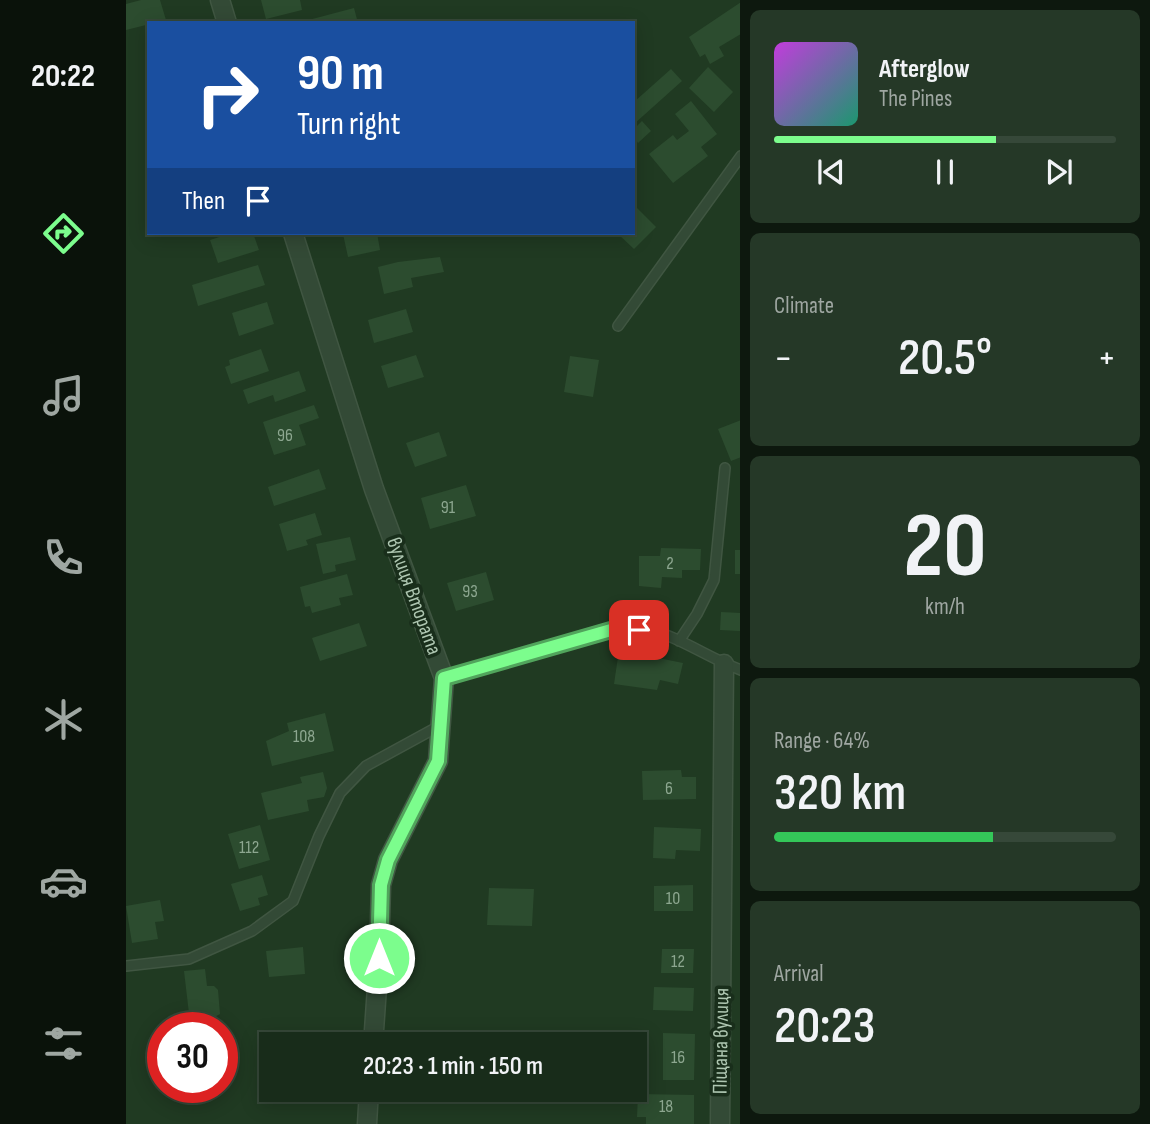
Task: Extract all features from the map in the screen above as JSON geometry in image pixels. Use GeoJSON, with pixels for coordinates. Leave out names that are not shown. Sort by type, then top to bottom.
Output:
{"type":"FeatureCollection","features":[{"type":"Feature","properties":{"kind":"street"},"geometry":{"type":"LineString","coordinates":[[220,0],[226,21]]}},
{"type":"Feature","properties":{"kind":"street","name":"вулиця Втората"},"geometry":{"type":"LineString","coordinates":[[294,235],[370,477],[444,678],[438,761],[388,860],[381,885],[374,1032]]}},
{"type":"Feature","properties":{"kind":"street","name":"Піщана вулиця"},"geometry":{"type":"LineString","coordinates":[[720,1124],[732,667]]}},
{"type":"Feature","properties":{"kind":"street"},"geometry":{"type":"LineString","coordinates":[[367,1124],[368,1102]]}},
{"type":"Feature","properties":{"kind":"lane"},"geometry":{"type":"LineString","coordinates":[[618,326],[740,156]]}},
{"type":"Feature","properties":{"kind":"lane"},"geometry":{"type":"LineString","coordinates":[[679,641],[697,614],[713,580],[725,468]]}},
{"type":"Feature","properties":{"kind":"lane"},"geometry":{"type":"LineString","coordinates":[[444,678],[611,630],[639,630],[669,636],[732,667]]}},
{"type":"Feature","properties":{"kind":"lane"},"geometry":{"type":"LineString","coordinates":[[126,966],[189,959],[252,931],[293,901],[340,793],[366,766],[442,724]]}},
{"type":"Feature","properties":{"kind":"building"},"geometry":{"type":"Polygon","coordinates":[[[141,0],[160,0],[166,20],[147,21],[147,25],[126,30],[126,4],[141,0]]]}},
{"type":"Feature","properties":{"kind":"building"},"geometry":{"type":"Polygon","coordinates":[[[261,0],[300,0],[302,10],[266,19],[261,0]]]}},
{"type":"Feature","properties":{"kind":"building"},"geometry":{"type":"Polygon","coordinates":[[[740,3],[740,35],[719,47],[724,56],[710,64],[705,54],[700,57],[689,37],[740,3]]]}},
{"type":"Feature","properties":{"kind":"building"},"geometry":{"type":"Polygon","coordinates":[[[354,8],[357,21],[305,21],[354,8]]]}},
{"type":"Feature","properties":{"kind":"building"},"geometry":{"type":"Polygon","coordinates":[[[708,67],[733,92],[714,112],[689,88],[708,67]]]}},
{"type":"Feature","properties":{"kind":"building"},"geometry":{"type":"Polygon","coordinates":[[[671,69],[682,81],[635,123],[635,101],[671,69]]]}},
{"type":"Feature","properties":{"kind":"building"},"geometry":{"type":"Polygon","coordinates":[[[691,101],[717,134],[701,147],[708,156],[673,183],[649,154],[673,135],[677,140],[689,131],[675,114],[691,101]]]}},
{"type":"Feature","properties":{"kind":"building"},"geometry":{"type":"Polygon","coordinates":[[[642,121],[651,131],[638,143],[635,128],[642,121]]]}},
{"type":"Feature","properties":{"kind":"building"},"geometry":{"type":"Polygon","coordinates":[[[635,206],[656,227],[634,249],[619,235],[635,235],[635,206]]]}},
{"type":"Feature","properties":{"kind":"building"},"geometry":{"type":"Polygon","coordinates":[[[226,235],[254,235],[259,250],[218,263],[210,240],[226,235]]]}},
{"type":"Feature","properties":{"kind":"building"},"geometry":{"type":"Polygon","coordinates":[[[343,235],[377,235],[380,250],[348,257],[343,235]]]}},
{"type":"Feature","properties":{"kind":"building"},"geometry":{"type":"Polygon","coordinates":[[[440,257],[444,272],[411,278],[413,287],[384,294],[378,267],[440,257]]]}},
{"type":"Feature","properties":{"kind":"building"},"geometry":{"type":"Polygon","coordinates":[[[258,265],[265,285],[198,306],[192,285],[258,265]]]}},
{"type":"Feature","properties":{"kind":"building"},"geometry":{"type":"Polygon","coordinates":[[[267,302],[274,324],[239,336],[232,313],[267,302]]]}},
{"type":"Feature","properties":{"kind":"building"},"geometry":{"type":"Polygon","coordinates":[[[406,309],[413,332],[374,343],[368,320],[406,309]]]}},
{"type":"Feature","properties":{"kind":"building"},"geometry":{"type":"Polygon","coordinates":[[[261,349],[269,371],[231,384],[225,367],[230,365],[229,360],[261,349]]]}},
{"type":"Feature","properties":{"kind":"building"},"geometry":{"type":"Polygon","coordinates":[[[416,355],[424,377],[388,388],[381,366],[416,355]]]}},
{"type":"Feature","properties":{"kind":"building"},"geometry":{"type":"Polygon","coordinates":[[[570,356],[599,360],[593,397],[564,392],[570,356]]]}},
{"type":"Feature","properties":{"kind":"building"},"geometry":{"type":"Polygon","coordinates":[[[299,371],[306,391],[275,402],[273,395],[248,404],[243,390],[299,371]]]}},
{"type":"Feature","properties":{"kind":"building"},"geometry":{"type":"Polygon","coordinates":[[[314,405],[319,418],[299,425],[306,445],[274,455],[263,422],[314,405]]]}},
{"type":"Feature","properties":{"kind":"building"},"geometry":{"type":"Polygon","coordinates":[[[740,420],[740,457],[731,461],[718,429],[740,420]]]}},
{"type":"Feature","properties":{"kind":"building"},"geometry":{"type":"Polygon","coordinates":[[[439,432],[447,456],[415,467],[406,443],[439,432]]]}},
{"type":"Feature","properties":{"kind":"building"},"geometry":{"type":"Polygon","coordinates":[[[319,469],[326,489],[274,506],[268,487],[319,469]]]}},
{"type":"Feature","properties":{"kind":"building"},"geometry":{"type":"Polygon","coordinates":[[[466,485],[476,516],[430,529],[421,498],[466,485]]]}},
{"type":"Feature","properties":{"kind":"building"},"geometry":{"type":"Polygon","coordinates":[[[315,513],[322,535],[306,540],[308,545],[287,551],[279,524],[315,513]]]}},
{"type":"Feature","properties":{"kind":"building"},"geometry":{"type":"Polygon","coordinates":[[[350,537],[356,560],[335,565],[336,571],[323,574],[316,544],[350,537]]]}},
{"type":"Feature","properties":{"kind":"building"},"geometry":{"type":"Polygon","coordinates":[[[661,548],[701,549],[700,570],[682,570],[682,578],[662,577],[661,588],[639,586],[639,556],[660,556],[661,548]]]}},
{"type":"Feature","properties":{"kind":"building"},"geometry":{"type":"Polygon","coordinates":[[[735,550],[740,550],[740,574],[735,574],[735,550]]]}},
{"type":"Feature","properties":{"kind":"building"},"geometry":{"type":"Polygon","coordinates":[[[486,572],[494,600],[456,611],[447,583],[486,572]]]}},
{"type":"Feature","properties":{"kind":"building"},"geometry":{"type":"Polygon","coordinates":[[[347,574],[353,595],[339,598],[341,605],[312,613],[310,606],[305,607],[300,587],[347,574]]]}},
{"type":"Feature","properties":{"kind":"building"},"geometry":{"type":"Polygon","coordinates":[[[721,612],[740,613],[740,631],[720,630],[721,612]]]}},
{"type":"Feature","properties":{"kind":"building"},"geometry":{"type":"Polygon","coordinates":[[[359,623],[367,646],[320,661],[312,638],[359,623]]]}},
{"type":"Feature","properties":{"kind":"building"},"geometry":{"type":"Polygon","coordinates":[[[619,650],[683,663],[678,684],[660,680],[657,690],[614,684],[619,650]]]}},
{"type":"Feature","properties":{"kind":"building"},"geometry":{"type":"Polygon","coordinates":[[[325,713],[334,751],[272,766],[266,741],[289,731],[287,723],[325,713]]]}},
{"type":"Feature","properties":{"kind":"building"},"geometry":{"type":"Polygon","coordinates":[[[681,770],[682,777],[696,777],[696,799],[643,800],[642,771],[681,770]]]}},
{"type":"Feature","properties":{"kind":"building"},"geometry":{"type":"Polygon","coordinates":[[[323,772],[327,788],[324,797],[307,800],[309,811],[268,820],[261,793],[302,783],[300,777],[323,772]]]}},
{"type":"Feature","properties":{"kind":"building"},"geometry":{"type":"Polygon","coordinates":[[[260,825],[270,860],[239,869],[228,834],[260,825]]]}},
{"type":"Feature","properties":{"kind":"building"},"geometry":{"type":"Polygon","coordinates":[[[654,827],[701,829],[700,851],[676,850],[675,859],[653,858],[654,827]]]}},
{"type":"Feature","properties":{"kind":"building"},"geometry":{"type":"Polygon","coordinates":[[[262,875],[268,895],[258,898],[260,905],[240,911],[231,884],[262,875]]]}},
{"type":"Feature","properties":{"kind":"building"},"geometry":{"type":"Polygon","coordinates":[[[693,885],[693,911],[654,911],[654,886],[693,885]]]}},
{"type":"Feature","properties":{"kind":"building"},"geometry":{"type":"Polygon","coordinates":[[[489,888],[534,889],[532,926],[487,925],[489,888]]]}},
{"type":"Feature","properties":{"kind":"building"},"geometry":{"type":"Polygon","coordinates":[[[160,900],[164,921],[155,922],[158,939],[132,943],[126,906],[160,900]]]}},
{"type":"Feature","properties":{"kind":"building"},"geometry":{"type":"Polygon","coordinates":[[[303,947],[305,974],[269,977],[266,951],[303,947]]]}},
{"type":"Feature","properties":{"kind":"building"},"geometry":{"type":"Polygon","coordinates":[[[662,949],[694,949],[693,973],[661,973],[662,949]]]}},
{"type":"Feature","properties":{"kind":"building"},"geometry":{"type":"Polygon","coordinates":[[[205,969],[207,986],[214,986],[218,990],[220,1012],[189,1012],[184,971],[205,969]]]}},
{"type":"Feature","properties":{"kind":"building"},"geometry":{"type":"Polygon","coordinates":[[[654,987],[694,988],[693,1011],[653,1010],[654,987]]]}},
{"type":"Feature","properties":{"kind":"building"},"geometry":{"type":"Polygon","coordinates":[[[663,1033],[695,1034],[694,1080],[663,1080],[663,1033]]]}},
{"type":"Feature","properties":{"kind":"building"},"geometry":{"type":"Polygon","coordinates":[[[647,1094],[694,1095],[694,1124],[646,1124],[646,1117],[637,1117],[638,1102],[647,1102],[647,1094]]]}},
{"type":"Feature","properties":{"kind":"route"},"geometry":{"type":"LineString","coordinates":[[379,958],[381,885],[388,860],[438,761],[444,678],[611,630],[639,630]]}}]}
